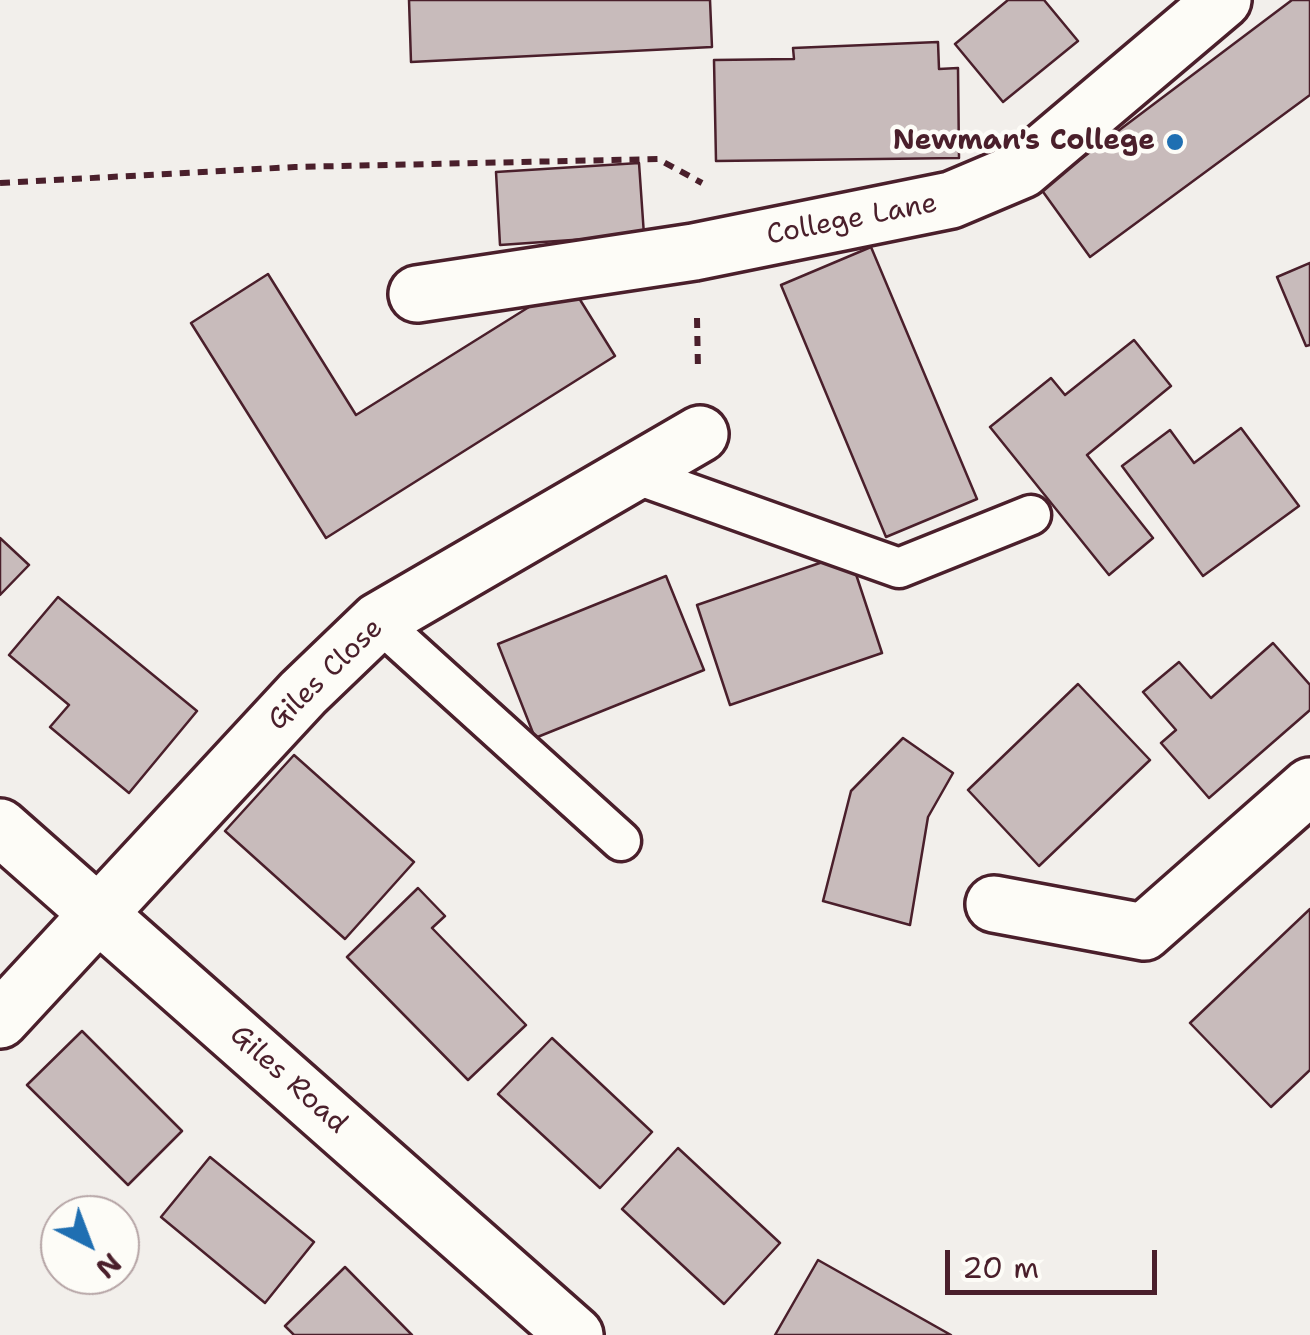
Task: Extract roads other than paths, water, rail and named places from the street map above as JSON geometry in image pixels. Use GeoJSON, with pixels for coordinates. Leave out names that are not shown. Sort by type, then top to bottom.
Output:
{"type":"FeatureCollection","features":[{"type":"Feature","properties":{"kind":"street","name":"College Lane"},"geometry":{"type":"LineString","coordinates":[[416,294],[694,252],[951,200],[1022,170],[1223,0]]}},
{"type":"Feature","properties":{"kind":"street","name":"Giles Close"},"geometry":{"type":"LineString","coordinates":[[0,1020],[303,692],[378,621],[700,434]]}},
{"type":"Feature","properties":{"kind":"street"},"geometry":{"type":"LineString","coordinates":[[994,904],[1144,932],[1310,786]]}},
{"type":"Feature","properties":{"kind":"street","name":"Giles Road"},"geometry":{"type":"LineString","coordinates":[[0,827],[575,1335]]}},
{"type":"Feature","properties":{"kind":"lane"},"geometry":{"type":"LineString","coordinates":[[632,473],[900,568],[1031,515]]}},
{"type":"Feature","properties":{"kind":"lane"},"geometry":{"type":"LineString","coordinates":[[378,621],[622,841]]}},
{"type":"Feature","properties":{"kind":"place","name":"Newman's College"},"geometry":{"type":"Point","coordinates":[1175,142]}}]}
